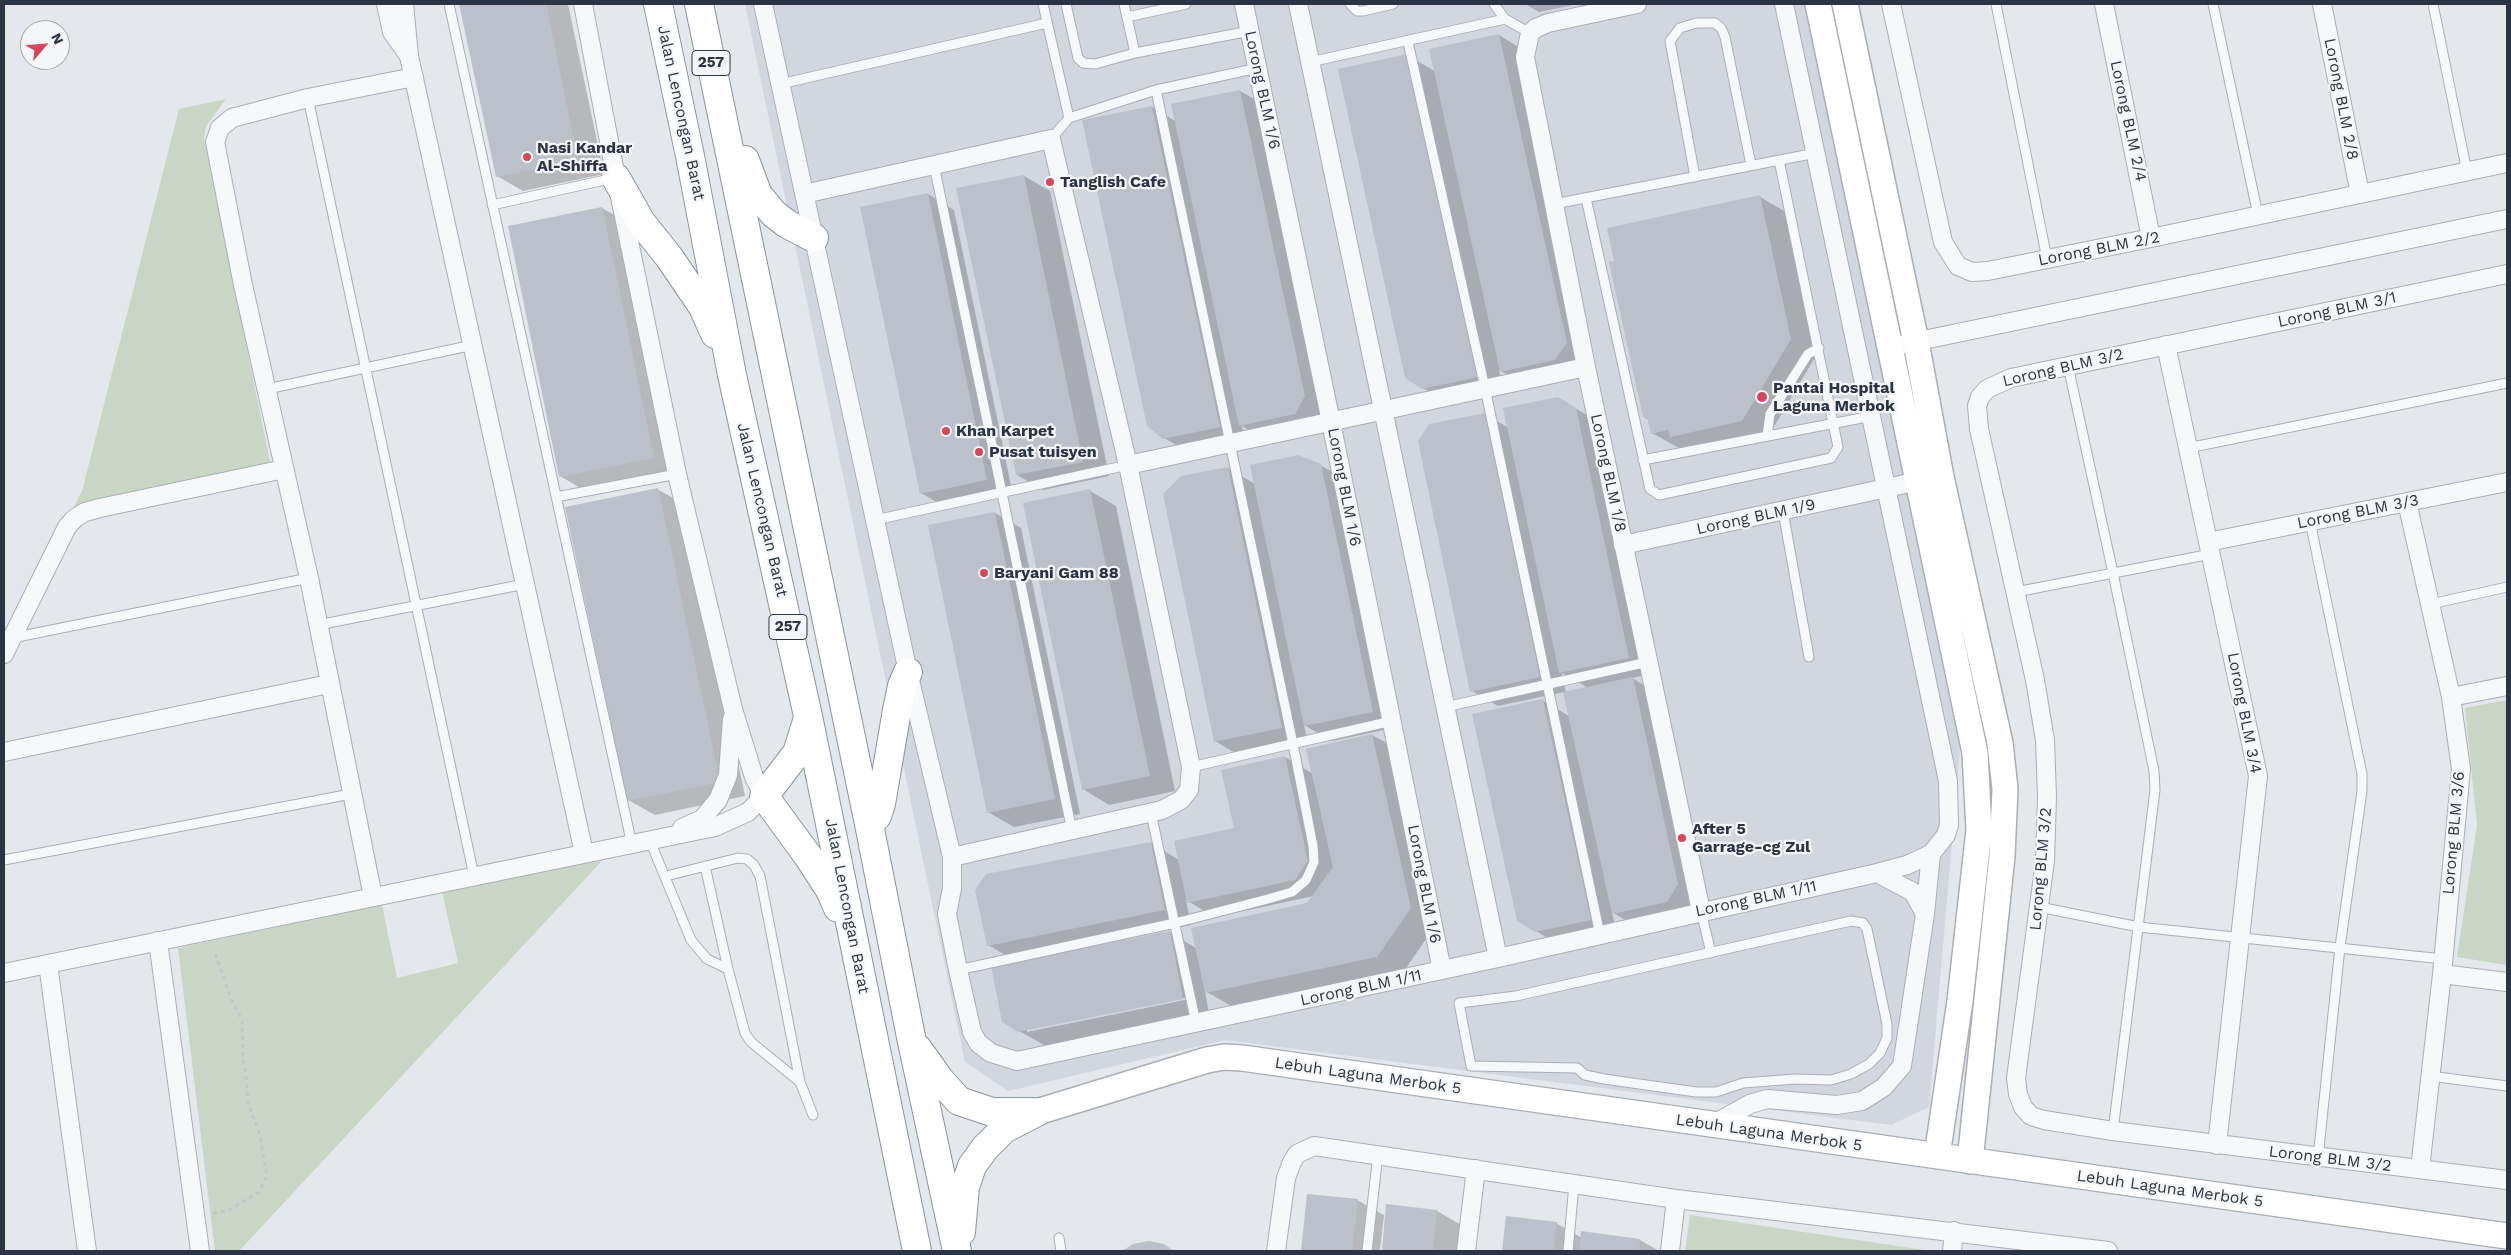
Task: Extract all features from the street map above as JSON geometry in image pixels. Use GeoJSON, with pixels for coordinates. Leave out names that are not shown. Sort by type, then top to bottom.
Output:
{"type":"FeatureCollection","features":[{"type":"Feature","properties":{"kind":"highway","name":"Jalan Lencongan Barat"},"geometry":{"type":"LineString","coordinates":[[658,4],[690,156],[732,375],[808,716],[917,1251]]}},
{"type":"Feature","properties":{"kind":"highway","name":"257"},"geometry":{"type":"LineString","coordinates":[[699,4],[869,824],[911,1037],[958,1251]]}},
{"type":"Feature","properties":{"kind":"highway"},"geometry":{"type":"LineString","coordinates":[[723,123],[732,131],[741,147],[758,195],[774,214],[787,224],[814,238]]}},
{"type":"Feature","properties":{"kind":"highway"},"geometry":{"type":"LineString","coordinates":[[616,178],[641,222],[669,257],[703,307],[732,375]]}},
{"type":"Feature","properties":{"kind":"highway"},"geometry":{"type":"LineString","coordinates":[[869,824],[877,816],[881,804],[897,710],[902,686],[908,672]]}},
{"type":"Feature","properties":{"kind":"highway"},"geometry":{"type":"LineString","coordinates":[[808,716],[797,753],[764,796],[808,856],[830,890],[854,942]]}},
{"type":"Feature","properties":{"kind":"highway"},"geometry":{"type":"LineString","coordinates":[[911,1037],[940,1080],[959,1101],[992,1112],[1037,1112]]}},
{"type":"Feature","properties":{"kind":"highway"},"geometry":{"type":"LineString","coordinates":[[958,1251],[965,1187],[972,1166],[985,1148],[1004,1129],[1037,1112]]}},
{"type":"Feature","properties":{"kind":"street"},"geometry":{"type":"LineString","coordinates":[[386,4],[392,32],[409,56]]}},
{"type":"Feature","properties":{"kind":"street"},"geometry":{"type":"LineString","coordinates":[[404,4],[409,56],[584,853]]}},
{"type":"Feature","properties":{"kind":"street"},"geometry":{"type":"LineString","coordinates":[[4,973],[715,827],[748,812],[764,796],[754,777],[733,709],[678,474],[616,178],[583,4]]}},
{"type":"Feature","properties":{"kind":"street","name":"Lorong BLM 1/11"},"geometry":{"type":"LineString","coordinates":[[763,4],[908,672],[952,857],[952,888],[947,914],[958,970],[972,1032],[978,1043],[991,1053],[1005,1059],[1018,1061],[1498,958],[1877,873],[1907,865],[1931,854]]}},
{"type":"Feature","properties":{"kind":"street","name":"Lorong BLM 1/6"},"geometry":{"type":"LineString","coordinates":[[1244,4],[1442,970]]}},
{"type":"Feature","properties":{"kind":"street"},"geometry":{"type":"LineString","coordinates":[[1298,4],[1498,958]]}},
{"type":"Feature","properties":{"kind":"street"},"geometry":{"type":"LineString","coordinates":[[1530,34],[1548,23],[1637,4]]}},
{"type":"Feature","properties":{"kind":"street"},"geometry":{"type":"LineString","coordinates":[[1712,1125],[1750,1104],[1767,1099],[1838,1104],[1862,1101],[1884,1087],[1902,1066],[1925,914],[1931,854],[1946,835],[1949,825],[1948,781],[1888,488],[1784,4]]}},
{"type":"Feature","properties":{"kind":"street"},"geometry":{"type":"LineString","coordinates":[[1818,4],[1890,347],[1931,479],[2000,743],[2005,789],[2002,856],[1970,1161]]}},
{"type":"Feature","properties":{"kind":"street"},"geometry":{"type":"LineString","coordinates":[[1845,4],[1916,342],[1931,479],[1975,754],[1979,830],[1960,1000],[1937,1156]]}},
{"type":"Feature","properties":{"kind":"street","name":"Lorong BLM 2/2"},"geometry":{"type":"LineString","coordinates":[[1891,4],[1943,242],[1949,255],[1958,266],[1972,272],[2151,238],[2507,163]]}},
{"type":"Feature","properties":{"kind":"street","name":"Lorong BLM 2/4"},"geometry":{"type":"LineString","coordinates":[[2104,4],[2151,238]]}},
{"type":"Feature","properties":{"kind":"street","name":"Lorong BLM 2/8"},"geometry":{"type":"LineString","coordinates":[[2322,4],[2360,194]]}},
{"type":"Feature","properties":{"kind":"street","name":"Lorong BLM 1/8"},"geometry":{"type":"LineString","coordinates":[[1530,34],[1524,57],[1586,367],[1701,912]]}},
{"type":"Feature","properties":{"kind":"street"},"geometry":{"type":"LineString","coordinates":[[373,897],[318,624],[243,285],[216,142],[220,128],[232,118],[308,98],[414,77]]}},
{"type":"Feature","properties":{"kind":"street"},"geometry":{"type":"LineString","coordinates":[[804,194],[1051,139],[1128,465],[1191,767],[1189,790],[1181,800],[1172,806],[1152,813],[952,857]]}},
{"type":"Feature","properties":{"kind":"street"},"geometry":{"type":"LineString","coordinates":[[1890,347],[2507,219]]}},
{"type":"Feature","properties":{"kind":"street","name":"Lorong BLM 3/1"},"geometry":{"type":"LineString","coordinates":[[2166,345],[2507,274]]}},
{"type":"Feature","properties":{"kind":"street","name":"Lorong BLM 3/2"},"geometry":{"type":"LineString","coordinates":[[2166,345],[2011,378],[1987,389],[1980,397],[1978,406],[1980,429],[2035,680],[2045,740],[2047,835],[2016,1078],[2018,1094],[2023,1107],[2031,1116],[2044,1120],[2113,1131],[2507,1180]]}},
{"type":"Feature","properties":{"kind":"street","name":"Lorong BLM 3/4"},"geometry":{"type":"LineString","coordinates":[[2166,345],[2258,776],[2218,1145]]}},
{"type":"Feature","properties":{"kind":"street"},"geometry":{"type":"LineString","coordinates":[[1128,465],[1586,367]]}},
{"type":"Feature","properties":{"kind":"street"},"geometry":{"type":"LineString","coordinates":[[8,646],[67,527],[75,518],[85,512],[100,508],[284,469]]}},
{"type":"Feature","properties":{"kind":"street","name":"Lorong BLM 1/9"},"geometry":{"type":"LineString","coordinates":[[1623,545],[1931,479]]}},
{"type":"Feature","properties":{"kind":"street","name":"Lorong BLM 3/3"},"geometry":{"type":"LineString","coordinates":[[2210,548],[2310,521],[2507,482]]}},
{"type":"Feature","properties":{"kind":"street","name":"Lorong BLM 3/6"},"geometry":{"type":"LineString","coordinates":[[2407,502],[2451,697],[2460,769],[2442,966],[2420,1169]]}},
{"type":"Feature","properties":{"kind":"street"},"geometry":{"type":"LineString","coordinates":[[4,752],[329,684]]}},
{"type":"Feature","properties":{"kind":"street"},"geometry":{"type":"LineString","coordinates":[[2451,697],[2507,686]]}},
{"type":"Feature","properties":{"kind":"street"},"geometry":{"type":"LineString","coordinates":[[655,840],[702,818],[718,800],[728,775],[733,709]]}},
{"type":"Feature","properties":{"kind":"street"},"geometry":{"type":"LineString","coordinates":[[1877,873],[1913,892],[1925,914]]}},
{"type":"Feature","properties":{"kind":"street"},"geometry":{"type":"LineString","coordinates":[[158,941],[200,1251]]}},
{"type":"Feature","properties":{"kind":"street"},"geometry":{"type":"LineString","coordinates":[[48,964],[87,1251]]}},
{"type":"Feature","properties":{"kind":"street"},"geometry":{"type":"LineString","coordinates":[[2442,966],[2507,982]]}},
{"type":"Feature","properties":{"kind":"street","name":"Lebuh Laguna Merbok 5"},"geometry":{"type":"LineString","coordinates":[[1037,1112],[1207,1060],[1224,1057],[2507,1236]]}},
{"type":"Feature","properties":{"kind":"street"},"geometry":{"type":"LineString","coordinates":[[1276,1251],[1286,1178],[1297,1154],[1306,1148],[1314,1146],[1676,1199],[1954,1231],[2056,1248],[2108,1251]]}},
{"type":"Feature","properties":{"kind":"street"},"geometry":{"type":"LineString","coordinates":[[1466,1251],[1476,1169]]}},
{"type":"Feature","properties":{"kind":"street"},"geometry":{"type":"LineString","coordinates":[[1670,1251],[1676,1199]]}},
{"type":"Feature","properties":{"kind":"street"},"geometry":{"type":"LineString","coordinates":[[1952,1251],[1954,1231]]}},
{"type":"Feature","properties":{"kind":"lane"},"geometry":{"type":"LineString","coordinates":[[449,4],[632,845]]}},
{"type":"Feature","properties":{"kind":"lane"},"geometry":{"type":"LineString","coordinates":[[1043,4],[1070,118]]}},
{"type":"Feature","properties":{"kind":"lane"},"geometry":{"type":"LineString","coordinates":[[1066,4],[1078,58],[1084,63],[1095,64],[1136,53],[1250,31]]}},
{"type":"Feature","properties":{"kind":"lane"},"geometry":{"type":"LineString","coordinates":[[1124,4],[1136,53]]}},
{"type":"Feature","properties":{"kind":"lane"},"geometry":{"type":"LineString","coordinates":[[1127,17],[1186,4]]}},
{"type":"Feature","properties":{"kind":"lane"},"geometry":{"type":"LineString","coordinates":[[1350,4],[1357,11],[1363,11],[1393,4]]}},
{"type":"Feature","properties":{"kind":"lane"},"geometry":{"type":"LineString","coordinates":[[1494,4],[1505,20],[1530,34]]}},
{"type":"Feature","properties":{"kind":"lane"},"geometry":{"type":"LineString","coordinates":[[1996,4],[2047,259]]}},
{"type":"Feature","properties":{"kind":"lane"},"geometry":{"type":"LineString","coordinates":[[2214,4],[2258,215]]}},
{"type":"Feature","properties":{"kind":"lane"},"geometry":{"type":"LineString","coordinates":[[2433,4],[2467,172]]}},
{"type":"Feature","properties":{"kind":"lane"},"geometry":{"type":"LineString","coordinates":[[1310,62],[1505,20]]}},
{"type":"Feature","properties":{"kind":"lane"},"geometry":{"type":"LineString","coordinates":[[780,84],[1047,23]]}},
{"type":"Feature","properties":{"kind":"lane"},"geometry":{"type":"LineString","coordinates":[[1694,177],[1670,41],[1680,28],[1696,23],[1715,23],[1721,28],[1725,37],[1752,165]]}},
{"type":"Feature","properties":{"kind":"lane"},"geometry":{"type":"LineString","coordinates":[[1408,42],[1485,388],[1600,935]]}},
{"type":"Feature","properties":{"kind":"lane"},"geometry":{"type":"LineString","coordinates":[[1051,139],[1070,118],[1156,90],[1258,68]]}},
{"type":"Feature","properties":{"kind":"lane"},"geometry":{"type":"LineString","coordinates":[[958,970],[1175,923],[1268,900],[1292,892],[1306,880],[1314,862],[1313,846],[1293,744],[1156,90]]}},
{"type":"Feature","properties":{"kind":"lane"},"geometry":{"type":"LineString","coordinates":[[308,98],[474,876]]}},
{"type":"Feature","properties":{"kind":"lane"},"geometry":{"type":"LineString","coordinates":[[1554,204],[1816,153]]}},
{"type":"Feature","properties":{"kind":"lane"},"geometry":{"type":"LineString","coordinates":[[1586,198],[1650,489],[1659,495],[1831,458],[1838,447],[1780,160]]}},
{"type":"Feature","properties":{"kind":"lane"},"geometry":{"type":"LineString","coordinates":[[934,165],[1072,831]]}},
{"type":"Feature","properties":{"kind":"lane"},"geometry":{"type":"LineString","coordinates":[[492,206],[616,178]]}},
{"type":"Feature","properties":{"kind":"lane"},"geometry":{"type":"LineString","coordinates":[[266,389],[473,345]]}},
{"type":"Feature","properties":{"kind":"lane"},"geometry":{"type":"LineString","coordinates":[[1767,436],[1770,414],[1808,354],[1819,348]]}},
{"type":"Feature","properties":{"kind":"lane"},"geometry":{"type":"LineString","coordinates":[[2068,366],[2154,771],[2155,790],[2113,1131]]}},
{"type":"Feature","properties":{"kind":"lane"},"geometry":{"type":"LineString","coordinates":[[2188,448],[2507,383]]}},
{"type":"Feature","properties":{"kind":"lane"},"geometry":{"type":"LineString","coordinates":[[1643,460],[1872,416]]}},
{"type":"Feature","properties":{"kind":"lane"},"geometry":{"type":"LineString","coordinates":[[875,520],[1128,465]]}},
{"type":"Feature","properties":{"kind":"lane"},"geometry":{"type":"LineString","coordinates":[[556,497],[678,474]]}},
{"type":"Feature","properties":{"kind":"lane"},"geometry":{"type":"LineString","coordinates":[[1783,511],[1809,657]]}},
{"type":"Feature","properties":{"kind":"lane"},"geometry":{"type":"LineString","coordinates":[[2310,521],[2362,774],[2362,791],[2340,947],[2318,1158]]}},
{"type":"Feature","properties":{"kind":"lane"},"geometry":{"type":"LineString","coordinates":[[2016,592],[2113,573],[2210,548]]}},
{"type":"Feature","properties":{"kind":"lane"},"geometry":{"type":"LineString","coordinates":[[8,646],[308,578]]}},
{"type":"Feature","properties":{"kind":"lane"},"geometry":{"type":"LineString","coordinates":[[318,624],[525,584]]}},
{"type":"Feature","properties":{"kind":"lane"},"geometry":{"type":"LineString","coordinates":[[2431,604],[2507,587]]}},
{"type":"Feature","properties":{"kind":"lane"},"geometry":{"type":"LineString","coordinates":[[1445,707],[1648,662]]}},
{"type":"Feature","properties":{"kind":"lane"},"geometry":{"type":"LineString","coordinates":[[1191,767],[1392,721]]}},
{"type":"Feature","properties":{"kind":"lane"},"geometry":{"type":"LineString","coordinates":[[4,860],[351,794]]}},
{"type":"Feature","properties":{"kind":"lane"},"geometry":{"type":"LineString","coordinates":[[1152,813],[1196,1023]]}},
{"type":"Feature","properties":{"kind":"lane"},"geometry":{"type":"LineString","coordinates":[[655,840],[666,876],[688,932],[699,951],[707,959],[728,969]]}},
{"type":"Feature","properties":{"kind":"lane"},"geometry":{"type":"LineString","coordinates":[[666,876],[738,858],[747,859],[754,864],[760,876],[800,1082],[813,1115]]}},
{"type":"Feature","properties":{"kind":"lane"},"geometry":{"type":"LineString","coordinates":[[705,866],[728,969],[745,1033],[751,1042],[800,1082]]}},
{"type":"Feature","properties":{"kind":"lane"},"geometry":{"type":"LineString","coordinates":[[2039,907],[2139,927],[2340,947],[2442,966]]}},
{"type":"Feature","properties":{"kind":"lane"},"geometry":{"type":"LineString","coordinates":[[1701,912],[1711,953]]}},
{"type":"Feature","properties":{"kind":"lane"},"geometry":{"type":"LineString","coordinates":[[1851,922],[1863,923],[1867,929],[1873,950],[1887,1024],[1887,1038],[1880,1053],[1869,1064],[1851,1074],[1831,1080],[1796,1079],[1743,1083],[1716,1092],[1696,1092],[1604,1079],[1585,1075],[1578,1068],[1471,1066],[1459,1003],[1516,996],[1711,953],[1851,922]]}},
{"type":"Feature","properties":{"kind":"lane"},"geometry":{"type":"LineString","coordinates":[[2430,1076],[2507,1086]]}},
{"type":"Feature","properties":{"kind":"lane"},"geometry":{"type":"LineString","coordinates":[[1366,1251],[1378,1154]]}},
{"type":"Feature","properties":{"kind":"lane"},"geometry":{"type":"LineString","coordinates":[[1568,1251],[1574,1184]]}},
{"type":"Feature","properties":{"kind":"lane"},"geometry":{"type":"LineString","coordinates":[[1059,1238],[1061,1251]]}},
{"type":"Feature","properties":{"kind":"path"},"geometry":{"type":"LineString","coordinates":[[195,1216],[227,1210],[244,1202],[258,1192],[267,1176],[260,1135],[248,1103],[243,1060],[242,1020],[205,931]]}},
{"type":"Feature","properties":{"kind":"shaded area"},"geometry":{"type":"Polygon","coordinates":[[[745,4],[1805,4],[1960,750],[1929,1107],[1891,1125],[1225,1040],[1008,1091],[965,1062],[745,4]]]}},
{"type":"Feature","properties":{"kind":"green space"},"geometry":{"type":"Polygon","coordinates":[[[226,99],[206,126],[204,138],[270,462],[253,469],[89,502],[70,514],[82,491],[179,109],[226,99]]]}},
{"type":"Feature","properties":{"kind":"green space"},"geometry":{"type":"Polygon","coordinates":[[[2507,700],[2507,965],[2457,957],[2477,825],[2465,708],[2507,700]]]}},
{"type":"Feature","properties":{"kind":"green space"},"geometry":{"type":"Polygon","coordinates":[[[603,856],[600,863],[239,1251],[215,1251],[178,948],[382,905],[397,978],[458,963],[442,891],[603,856]]]}},
{"type":"Feature","properties":{"kind":"green space"},"geometry":{"type":"Polygon","coordinates":[[[1690,1215],[1931,1251],[1685,1251],[1690,1215]]]}},
{"type":"Feature","properties":{"kind":"building"},"geometry":{"type":"Polygon","coordinates":[[[459,4],[546,4],[578,160],[496,177],[459,4]]]}},
{"type":"Feature","properties":{"kind":"building"},"geometry":{"type":"Polygon","coordinates":[[[1499,34],[1567,343],[1555,360],[1500,372],[1429,49],[1499,34]]]}},
{"type":"Feature","properties":{"kind":"building"},"geometry":{"type":"Polygon","coordinates":[[[1407,54],[1478,377],[1422,389],[1405,378],[1338,69],[1407,54]]]}},
{"type":"Feature","properties":{"kind":"building"},"geometry":{"type":"Polygon","coordinates":[[[1240,90],[1305,396],[1295,414],[1239,426],[1171,104],[1240,90]]]}},
{"type":"Feature","properties":{"kind":"building"},"geometry":{"type":"Polygon","coordinates":[[[1152,106],[1220,427],[1163,439],[1147,426],[1082,120],[1152,106]]]}},
{"type":"Feature","properties":{"kind":"building"},"geometry":{"type":"Polygon","coordinates":[[[1024,175],[1083,462],[1016,475],[956,188],[1024,175]]]}},
{"type":"Feature","properties":{"kind":"building"},"geometry":{"type":"Polygon","coordinates":[[[928,193],[987,480],[920,494],[860,207],[928,193]]]}},
{"type":"Feature","properties":{"kind":"building"},"geometry":{"type":"Polygon","coordinates":[[[1760,195],[1791,339],[1742,421],[1670,437],[1668,430],[1651,434],[1647,417],[1643,417],[1609,262],[1614,261],[1607,228],[1760,195]]]}},
{"type":"Feature","properties":{"kind":"building"},"geometry":{"type":"Polygon","coordinates":[[[602,207],[654,458],[559,477],[508,226],[602,207]]]}},
{"type":"Feature","properties":{"kind":"building"},"geometry":{"type":"Polygon","coordinates":[[[1558,397],[1576,408],[1629,658],[1559,673],[1503,408],[1558,397]]]}},
{"type":"Feature","properties":{"kind":"building"},"geometry":{"type":"Polygon","coordinates":[[[1485,413],[1540,677],[1470,692],[1418,441],[1429,424],[1485,413]]]}},
{"type":"Feature","properties":{"kind":"building"},"geometry":{"type":"Polygon","coordinates":[[[1298,455],[1321,464],[1373,712],[1304,726],[1250,465],[1298,455]]]}},
{"type":"Feature","properties":{"kind":"building"},"geometry":{"type":"Polygon","coordinates":[[[1228,467],[1282,728],[1214,742],[1163,494],[1181,476],[1228,467]]]}},
{"type":"Feature","properties":{"kind":"building"},"geometry":{"type":"Polygon","coordinates":[[[658,488],[720,782],[627,801],[565,507],[658,488]]]}},
{"type":"Feature","properties":{"kind":"building"},"geometry":{"type":"Polygon","coordinates":[[[1090,489],[1150,776],[1082,790],[1023,503],[1090,489]]]}},
{"type":"Feature","properties":{"kind":"building"},"geometry":{"type":"Polygon","coordinates":[[[995,512],[1055,799],[987,813],[928,525],[995,512]]]}},
{"type":"Feature","properties":{"kind":"building"},"geometry":{"type":"Polygon","coordinates":[[[1633,677],[1678,884],[1667,902],[1612,914],[1563,692],[1633,677]]]}},
{"type":"Feature","properties":{"kind":"building"},"geometry":{"type":"Polygon","coordinates":[[[1543,699],[1591,920],[1535,932],[1517,921],[1472,714],[1543,699]]]}},
{"type":"Feature","properties":{"kind":"building"},"geometry":{"type":"Polygon","coordinates":[[[1372,734],[1411,908],[1377,957],[1205,993],[1191,928],[1307,903],[1333,867],[1306,749],[1372,734]]]}},
{"type":"Feature","properties":{"kind":"building"},"geometry":{"type":"Polygon","coordinates":[[[1285,756],[1308,861],[1295,880],[1187,903],[1174,841],[1234,828],[1221,770],[1285,756]]]}},
{"type":"Feature","properties":{"kind":"building"},"geometry":{"type":"Polygon","coordinates":[[[1151,842],[1165,910],[987,946],[975,890],[986,874],[1151,842]]]}},
{"type":"Feature","properties":{"kind":"building"},"geometry":{"type":"Polygon","coordinates":[[[1170,931],[1183,999],[1018,1032],[1002,1022],[991,966],[1170,931]]]}},
{"type":"Feature","properties":{"kind":"building"},"geometry":{"type":"Polygon","coordinates":[[[1307,1194],[1358,1199],[1352,1251],[1301,1251],[1307,1194]]]}},
{"type":"Feature","properties":{"kind":"building"},"geometry":{"type":"Polygon","coordinates":[[[1386,1204],[1437,1210],[1433,1251],[1382,1251],[1386,1204]]]}},
{"type":"Feature","properties":{"kind":"building"},"geometry":{"type":"Polygon","coordinates":[[[1506,1216],[1557,1222],[1553,1251],[1502,1251],[1506,1216]]]}},
{"type":"Feature","properties":{"kind":"building"},"geometry":{"type":"Polygon","coordinates":[[[1581,1231],[1640,1239],[1639,1251],[1579,1251],[1581,1231]]]}},
{"type":"Feature","properties":{"kind":"building"},"geometry":{"type":"Polygon","coordinates":[[[1149,1241],[1164,1244],[1174,1251],[1122,1251],[1133,1244],[1149,1241]]]}},
{"type":"Feature","properties":{"kind":"place","name":"Nasi Kandar Al-Shiffa"},"geometry":{"type":"Point","coordinates":[527,157]}},
{"type":"Feature","properties":{"kind":"place","name":"Tanglish Cafe"},"geometry":{"type":"Point","coordinates":[1050,182]}},
{"type":"Feature","properties":{"kind":"place","name":"Pantai Hospital Laguna Merbok"},"geometry":{"type":"Point","coordinates":[1762,397]}},
{"type":"Feature","properties":{"kind":"place","name":"Khan Karpet"},"geometry":{"type":"Point","coordinates":[946,431]}},
{"type":"Feature","properties":{"kind":"place","name":"Pusat tuisyen"},"geometry":{"type":"Point","coordinates":[979,452]}},
{"type":"Feature","properties":{"kind":"place","name":"Baryani Gam 88"},"geometry":{"type":"Point","coordinates":[984,573]}},
{"type":"Feature","properties":{"kind":"place","name":"After 5 Garrage-cg Zul"},"geometry":{"type":"Point","coordinates":[1682,838]}}]}
